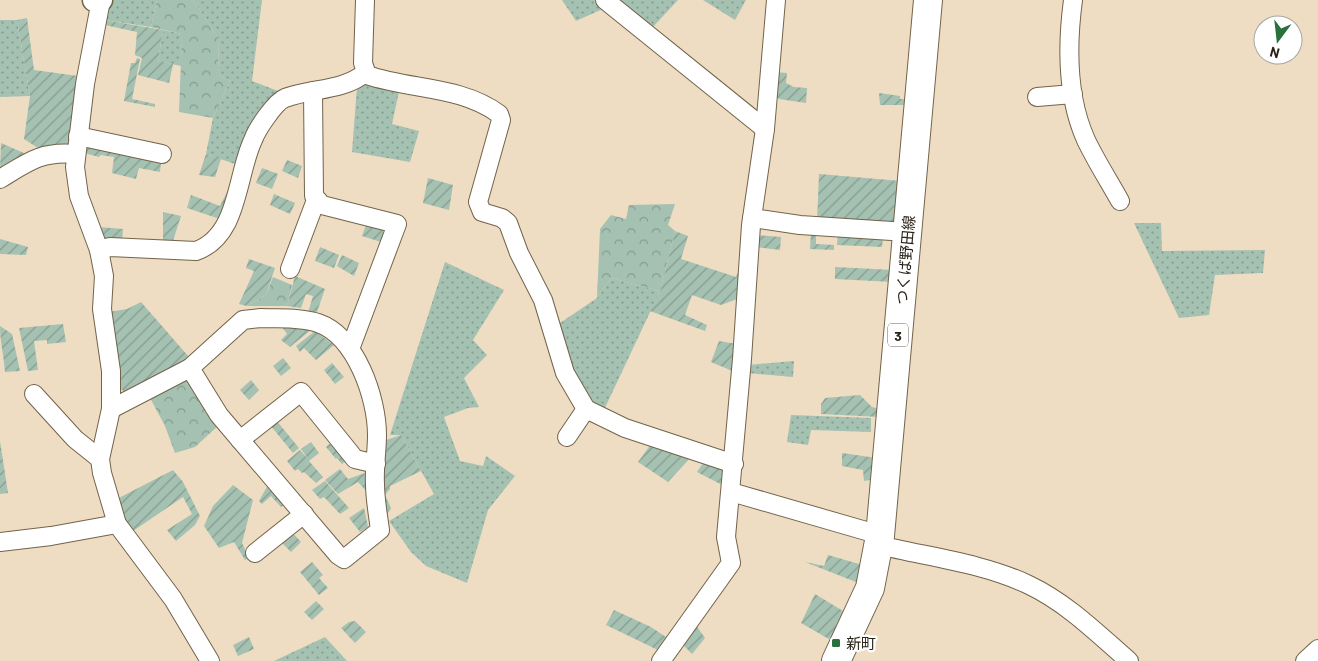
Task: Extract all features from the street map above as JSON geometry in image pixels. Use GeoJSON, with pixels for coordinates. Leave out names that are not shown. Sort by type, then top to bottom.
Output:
{"type":"FeatureCollection","features":[{"type":"Feature","properties":{"kind":"main road","name":"つくば野田線"},"geometry":{"type":"LineString","coordinates":[[836,661],[870,588],[880,540],[928,0]]}},
{"type":"Feature","properties":{"kind":"street"},"geometry":{"type":"LineString","coordinates":[[94,0],[101,0],[85,84],[75,154],[78,196],[99,250],[104,276],[102,309],[111,371],[111,409],[100,459],[117,524],[173,599],[210,661]]}},
{"type":"Feature","properties":{"kind":"street"},"geometry":{"type":"LineString","coordinates":[[365,0],[363,63],[365,73]]}},
{"type":"Feature","properties":{"kind":"street"},"geometry":{"type":"LineString","coordinates":[[605,0],[765,129]]}},
{"type":"Feature","properties":{"kind":"street"},"geometry":{"type":"LineString","coordinates":[[662,661],[731,563],[726,537],[734,464],[752,218],[765,129],[776,0]]}},
{"type":"Feature","properties":{"kind":"street"},"geometry":{"type":"LineString","coordinates":[[1073,0],[1069,39],[1073,94],[1079,122],[1087,141],[1120,201]]}},
{"type":"Feature","properties":{"kind":"street"},"geometry":{"type":"LineString","coordinates":[[99,250],[110,247],[196,251],[208,247],[223,230],[252,140],[269,114],[284,98],[354,82],[365,73]]}},
{"type":"Feature","properties":{"kind":"street"},"geometry":{"type":"LineString","coordinates":[[365,73],[377,78],[468,97],[487,105],[499,114],[501,120],[478,202],[482,212],[502,218],[508,223],[519,253],[544,300],[565,373],[586,409],[625,428],[734,464]]}},
{"type":"Feature","properties":{"kind":"street"},"geometry":{"type":"LineString","coordinates":[[313,91],[314,196],[316,200],[322,204],[397,224],[350,348]]}},
{"type":"Feature","properties":{"kind":"street"},"geometry":{"type":"LineString","coordinates":[[1037,97],[1073,94]]}},
{"type":"Feature","properties":{"kind":"street"},"geometry":{"type":"LineString","coordinates":[[78,136],[162,154]]}},
{"type":"Feature","properties":{"kind":"street"},"geometry":{"type":"LineString","coordinates":[[0,179],[31,160],[45,154],[75,154]]}},
{"type":"Feature","properties":{"kind":"street"},"geometry":{"type":"LineString","coordinates":[[290,269],[316,200]]}},
{"type":"Feature","properties":{"kind":"street"},"geometry":{"type":"LineString","coordinates":[[752,218],[800,225],[907,232]]}},
{"type":"Feature","properties":{"kind":"street"},"geometry":{"type":"LineString","coordinates":[[111,409],[190,368],[242,320],[294,319],[317,322],[331,329],[350,348],[359,363],[372,398],[378,433],[374,485],[380,530],[344,559],[338,555],[219,415],[190,368]]}},
{"type":"Feature","properties":{"kind":"street"},"geometry":{"type":"LineString","coordinates":[[240,440],[301,392],[355,459],[376,464]]}},
{"type":"Feature","properties":{"kind":"street"},"geometry":{"type":"LineString","coordinates":[[34,394],[75,439],[100,459]]}},
{"type":"Feature","properties":{"kind":"street"},"geometry":{"type":"LineString","coordinates":[[567,437],[586,409]]}},
{"type":"Feature","properties":{"kind":"street"},"geometry":{"type":"LineString","coordinates":[[731,492],[1030,586],[1067,608],[1129,661]]}},
{"type":"Feature","properties":{"kind":"street"},"geometry":{"type":"LineString","coordinates":[[255,553],[304,514]]}},
{"type":"Feature","properties":{"kind":"street"},"geometry":{"type":"LineString","coordinates":[[0,542],[51,536],[117,524]]}},
{"type":"Feature","properties":{"kind":"street"},"geometry":{"type":"LineString","coordinates":[[1305,661],[1318,649]]}},
{"type":"Feature","properties":{"kind":"green space"},"geometry":{"type":"Polygon","coordinates":[[[110,0],[157,0],[151,27],[105,20],[110,0]]]}},
{"type":"Feature","properties":{"kind":"green space"},"geometry":{"type":"Polygon","coordinates":[[[157,0],[193,0],[219,39],[218,75],[230,81],[213,118],[179,112],[182,34],[151,27],[157,0]]]}},
{"type":"Feature","properties":{"kind":"green space"},"geometry":{"type":"Polygon","coordinates":[[[193,0],[262,0],[252,81],[278,91],[252,131],[235,164],[206,154],[213,118],[230,81],[218,75],[219,39],[193,0]]]}},
{"type":"Feature","properties":{"kind":"green space"},"geometry":{"type":"Polygon","coordinates":[[[562,0],[594,0],[605,8],[576,21],[562,0]]]}},
{"type":"Feature","properties":{"kind":"green space"},"geometry":{"type":"Polygon","coordinates":[[[614,0],[678,0],[652,28],[614,0]]]}},
{"type":"Feature","properties":{"kind":"green space"},"geometry":{"type":"Polygon","coordinates":[[[703,0],[746,0],[735,20],[703,0]]]}},
{"type":"Feature","properties":{"kind":"green space"},"geometry":{"type":"Polygon","coordinates":[[[27,18],[34,70],[78,76],[69,147],[41,150],[24,139],[30,96],[17,20],[27,18]]]}},
{"type":"Feature","properties":{"kind":"green space"},"geometry":{"type":"Polygon","coordinates":[[[0,20],[17,20],[30,96],[0,97],[0,20]]]}},
{"type":"Feature","properties":{"kind":"green space"},"geometry":{"type":"Polygon","coordinates":[[[105,20],[163,30],[158,61],[173,64],[169,83],[138,75],[142,58],[135,55],[137,32],[105,25],[105,20]]]}},
{"type":"Feature","properties":{"kind":"green space"},"geometry":{"type":"Polygon","coordinates":[[[163,30],[182,34],[181,66],[158,61],[163,30]]]}},
{"type":"Feature","properties":{"kind":"green space"},"geometry":{"type":"Polygon","coordinates":[[[137,58],[140,59],[132,99],[155,104],[155,107],[124,101],[131,63],[135,63],[137,58]]]}},
{"type":"Feature","properties":{"kind":"green space"},"geometry":{"type":"Polygon","coordinates":[[[775,72],[787,73],[786,83],[794,87],[807,88],[806,103],[779,99],[773,95],[775,72]]]}},
{"type":"Feature","properties":{"kind":"green space"},"geometry":{"type":"Polygon","coordinates":[[[371,82],[400,87],[392,124],[419,131],[410,162],[352,152],[357,87],[360,83],[371,82]]]}},
{"type":"Feature","properties":{"kind":"green space"},"geometry":{"type":"Polygon","coordinates":[[[879,93],[900,96],[900,99],[908,99],[907,105],[880,105],[879,93]]]}},
{"type":"Feature","properties":{"kind":"green space"},"geometry":{"type":"Polygon","coordinates":[[[1,143],[26,154],[0,170],[1,143]]]}},
{"type":"Feature","properties":{"kind":"green space"},"geometry":{"type":"Polygon","coordinates":[[[88,145],[149,158],[161,163],[160,172],[139,168],[136,179],[112,173],[114,157],[101,155],[99,157],[84,153],[84,148],[88,145]]]}},
{"type":"Feature","properties":{"kind":"green space"},"geometry":{"type":"Polygon","coordinates":[[[206,154],[221,159],[215,177],[199,175],[206,154]]]}},
{"type":"Feature","properties":{"kind":"green space"},"geometry":{"type":"Polygon","coordinates":[[[287,160],[302,166],[298,178],[282,171],[287,160]]]}},
{"type":"Feature","properties":{"kind":"green space"},"geometry":{"type":"Polygon","coordinates":[[[262,168],[278,174],[272,189],[256,183],[262,168]]]}},
{"type":"Feature","properties":{"kind":"green space"},"geometry":{"type":"Polygon","coordinates":[[[819,174],[901,181],[896,224],[817,221],[819,174]]]}},
{"type":"Feature","properties":{"kind":"green space"},"geometry":{"type":"Polygon","coordinates":[[[428,178],[453,185],[449,210],[423,203],[428,178]]]}},
{"type":"Feature","properties":{"kind":"green space"},"geometry":{"type":"Polygon","coordinates":[[[227,192],[230,193],[220,219],[187,208],[191,195],[220,206],[227,192]]]}},
{"type":"Feature","properties":{"kind":"green space"},"geometry":{"type":"Polygon","coordinates":[[[274,194],[295,203],[290,214],[270,205],[274,194]]]}},
{"type":"Feature","properties":{"kind":"green space"},"geometry":{"type":"Polygon","coordinates":[[[675,204],[668,225],[675,231],[660,291],[611,278],[597,298],[600,229],[611,215],[626,219],[629,205],[675,204]]]}},
{"type":"Feature","properties":{"kind":"green space"},"geometry":{"type":"Polygon","coordinates":[[[163,212],[181,216],[171,247],[163,246],[163,212]]]}},
{"type":"Feature","properties":{"kind":"green space"},"geometry":{"type":"Polygon","coordinates":[[[1134,223],[1161,223],[1162,251],[1265,250],[1263,273],[1215,275],[1209,315],[1179,318],[1134,223]]]}},
{"type":"Feature","properties":{"kind":"green space"},"geometry":{"type":"Polygon","coordinates":[[[366,225],[381,228],[384,234],[381,242],[362,236],[366,225]]]}},
{"type":"Feature","properties":{"kind":"green space"},"geometry":{"type":"Polygon","coordinates":[[[99,227],[123,229],[122,243],[104,243],[99,227]]]}},
{"type":"Feature","properties":{"kind":"green space"},"geometry":{"type":"Polygon","coordinates":[[[675,231],[688,236],[681,259],[736,277],[743,261],[740,298],[721,305],[692,295],[685,315],[707,325],[705,331],[650,311],[660,291],[675,231]]]}},
{"type":"Feature","properties":{"kind":"green space"},"geometry":{"type":"Polygon","coordinates":[[[811,232],[816,232],[816,244],[834,245],[834,250],[810,249],[811,232]]]}},
{"type":"Feature","properties":{"kind":"green space"},"geometry":{"type":"Polygon","coordinates":[[[756,235],[781,237],[780,250],[755,247],[756,235]]]}},
{"type":"Feature","properties":{"kind":"green space"},"geometry":{"type":"Polygon","coordinates":[[[838,235],[883,236],[882,247],[837,245],[838,235]]]}},
{"type":"Feature","properties":{"kind":"green space"},"geometry":{"type":"Polygon","coordinates":[[[0,239],[28,247],[26,255],[0,254],[0,239]]]}},
{"type":"Feature","properties":{"kind":"green space"},"geometry":{"type":"Polygon","coordinates":[[[320,247],[339,255],[334,268],[315,261],[320,247]]]}},
{"type":"Feature","properties":{"kind":"green space"},"geometry":{"type":"Polygon","coordinates":[[[342,255],[359,263],[354,276],[337,266],[342,255]]]}},
{"type":"Feature","properties":{"kind":"green space"},"geometry":{"type":"Polygon","coordinates":[[[249,259],[275,268],[266,295],[247,306],[239,304],[254,271],[246,268],[249,259]]]}},
{"type":"Feature","properties":{"kind":"green space"},"geometry":{"type":"Polygon","coordinates":[[[445,262],[504,290],[473,340],[487,355],[464,378],[479,407],[468,408],[444,417],[460,461],[483,466],[486,456],[515,476],[488,510],[467,583],[426,566],[411,552],[389,521],[434,494],[401,435],[390,435],[445,262]]]}},
{"type":"Feature","properties":{"kind":"green space"},"geometry":{"type":"Polygon","coordinates":[[[835,267],[893,270],[893,282],[835,279],[835,267]]]}},
{"type":"Feature","properties":{"kind":"green space"},"geometry":{"type":"Polygon","coordinates":[[[295,276],[325,289],[316,315],[308,313],[313,296],[306,294],[301,308],[287,306],[295,276]]]}},
{"type":"Feature","properties":{"kind":"green space"},"geometry":{"type":"Polygon","coordinates":[[[273,277],[292,285],[287,306],[247,306],[266,295],[273,277]]]}},
{"type":"Feature","properties":{"kind":"green space"},"geometry":{"type":"Polygon","coordinates":[[[611,278],[660,291],[603,412],[592,404],[577,385],[564,348],[560,323],[597,298],[611,278]]]}},
{"type":"Feature","properties":{"kind":"green space"},"geometry":{"type":"Polygon","coordinates":[[[141,302],[189,357],[127,393],[117,387],[109,312],[127,309],[141,302]]]}},
{"type":"Feature","properties":{"kind":"green space"},"geometry":{"type":"Polygon","coordinates":[[[63,324],[66,342],[47,344],[47,340],[34,341],[38,370],[28,371],[19,328],[63,324]]]}},
{"type":"Feature","properties":{"kind":"green space"},"geometry":{"type":"Polygon","coordinates":[[[0,326],[12,334],[20,371],[5,372],[0,326]]]}},
{"type":"Feature","properties":{"kind":"green space"},"geometry":{"type":"Polygon","coordinates":[[[282,327],[312,329],[290,347],[281,340],[287,334],[282,327]]]}},
{"type":"Feature","properties":{"kind":"green space"},"geometry":{"type":"Polygon","coordinates":[[[315,331],[334,345],[316,360],[304,348],[300,352],[296,346],[315,331]]]}},
{"type":"Feature","properties":{"kind":"green space"},"geometry":{"type":"Polygon","coordinates":[[[719,341],[737,344],[735,372],[711,362],[719,341]]]}},
{"type":"Feature","properties":{"kind":"green space"},"geometry":{"type":"Polygon","coordinates":[[[283,358],[291,368],[281,376],[273,366],[283,358]]]}},
{"type":"Feature","properties":{"kind":"green space"},"geometry":{"type":"Polygon","coordinates":[[[794,361],[793,377],[747,373],[748,365],[794,361]]]}},
{"type":"Feature","properties":{"kind":"green space"},"geometry":{"type":"Polygon","coordinates":[[[332,363],[344,377],[335,384],[324,370],[332,363]]]}},
{"type":"Feature","properties":{"kind":"green space"},"geometry":{"type":"Polygon","coordinates":[[[179,380],[191,380],[219,425],[195,447],[175,453],[165,426],[149,396],[179,380]]]}},
{"type":"Feature","properties":{"kind":"green space"},"geometry":{"type":"Polygon","coordinates":[[[251,380],[259,390],[249,400],[240,390],[251,380]]]}},
{"type":"Feature","properties":{"kind":"green space"},"geometry":{"type":"Polygon","coordinates":[[[860,395],[872,407],[880,409],[881,417],[821,414],[821,404],[825,398],[860,395]]]}},
{"type":"Feature","properties":{"kind":"green space"},"geometry":{"type":"Polygon","coordinates":[[[791,415],[871,418],[871,432],[811,430],[808,445],[787,442],[791,415]]]}},
{"type":"Feature","properties":{"kind":"green space"},"geometry":{"type":"Polygon","coordinates":[[[276,420],[299,448],[293,453],[270,425],[276,420]]]}},
{"type":"Feature","properties":{"kind":"green space"},"geometry":{"type":"Polygon","coordinates":[[[401,435],[421,471],[390,486],[385,495],[391,508],[387,514],[380,470],[386,440],[401,435]]]}},
{"type":"Feature","properties":{"kind":"green space"},"geometry":{"type":"Polygon","coordinates":[[[0,441],[8,493],[0,494],[0,441]]]}},
{"type":"Feature","properties":{"kind":"green space"},"geometry":{"type":"Polygon","coordinates":[[[311,442],[319,453],[309,461],[323,477],[316,483],[304,472],[302,473],[298,469],[295,471],[287,461],[300,450],[308,459],[301,449],[311,442]]]}},
{"type":"Feature","properties":{"kind":"green space"},"geometry":{"type":"Polygon","coordinates":[[[329,444],[334,445],[346,461],[342,464],[336,459],[326,447],[329,444]]]}},
{"type":"Feature","properties":{"kind":"green space"},"geometry":{"type":"Polygon","coordinates":[[[651,444],[691,457],[668,482],[638,462],[651,444]]]}},
{"type":"Feature","properties":{"kind":"green space"},"geometry":{"type":"Polygon","coordinates":[[[842,453],[877,458],[876,479],[864,481],[863,470],[842,466],[842,453]]]}},
{"type":"Feature","properties":{"kind":"green space"},"geometry":{"type":"Polygon","coordinates":[[[705,460],[726,469],[721,477],[727,482],[726,487],[697,472],[705,460]]]}},
{"type":"Feature","properties":{"kind":"green space"},"geometry":{"type":"Polygon","coordinates":[[[340,469],[348,479],[365,473],[367,475],[367,492],[358,482],[338,494],[325,480],[340,469]]]}},
{"type":"Feature","properties":{"kind":"green space"},"geometry":{"type":"Polygon","coordinates":[[[173,470],[183,482],[200,516],[195,525],[176,541],[167,530],[192,514],[183,497],[133,531],[117,509],[115,500],[173,470]]]}},
{"type":"Feature","properties":{"kind":"green space"},"geometry":{"type":"Polygon","coordinates":[[[325,481],[349,508],[340,514],[324,497],[320,499],[312,490],[325,481]]]}},
{"type":"Feature","properties":{"kind":"green space"},"geometry":{"type":"Polygon","coordinates":[[[269,483],[286,503],[281,507],[271,496],[262,504],[259,501],[269,483]]]}},
{"type":"Feature","properties":{"kind":"green space"},"geometry":{"type":"Polygon","coordinates":[[[233,485],[253,500],[242,543],[249,557],[245,560],[234,542],[219,548],[204,526],[213,506],[233,485]]]}},
{"type":"Feature","properties":{"kind":"green space"},"geometry":{"type":"Polygon","coordinates":[[[364,508],[368,527],[360,532],[349,518],[364,508]]]}},
{"type":"Feature","properties":{"kind":"green space"},"geometry":{"type":"Polygon","coordinates":[[[290,530],[301,542],[291,552],[279,540],[290,530]]]}},
{"type":"Feature","properties":{"kind":"green space"},"geometry":{"type":"Polygon","coordinates":[[[828,555],[866,566],[861,584],[805,562],[824,566],[828,555]]]}},
{"type":"Feature","properties":{"kind":"green space"},"geometry":{"type":"Polygon","coordinates":[[[312,562],[323,575],[319,578],[328,588],[319,595],[300,572],[312,562]]]}},
{"type":"Feature","properties":{"kind":"green space"},"geometry":{"type":"Polygon","coordinates":[[[815,594],[848,614],[834,642],[801,623],[815,594]]]}},
{"type":"Feature","properties":{"kind":"green space"},"geometry":{"type":"Polygon","coordinates":[[[316,601],[324,609],[312,620],[304,612],[316,601]]]}},
{"type":"Feature","properties":{"kind":"green space"},"geometry":{"type":"Polygon","coordinates":[[[614,610],[651,627],[669,639],[660,651],[606,625],[614,610]]]}},
{"type":"Feature","properties":{"kind":"green space"},"geometry":{"type":"Polygon","coordinates":[[[355,621],[366,632],[355,643],[341,628],[349,622],[355,621]]]}},
{"type":"Feature","properties":{"kind":"green space"},"geometry":{"type":"Polygon","coordinates":[[[695,624],[705,638],[692,654],[680,642],[695,624]]]}},
{"type":"Feature","properties":{"kind":"green space"},"geometry":{"type":"Polygon","coordinates":[[[249,637],[254,649],[238,656],[233,645],[249,637]]]}},
{"type":"Feature","properties":{"kind":"green space"},"geometry":{"type":"Polygon","coordinates":[[[325,637],[347,661],[274,661],[325,637]]]}},
{"type":"Feature","properties":{"kind":"place","name":"新町"},"geometry":{"type":"Point","coordinates":[836,643]}}]}
